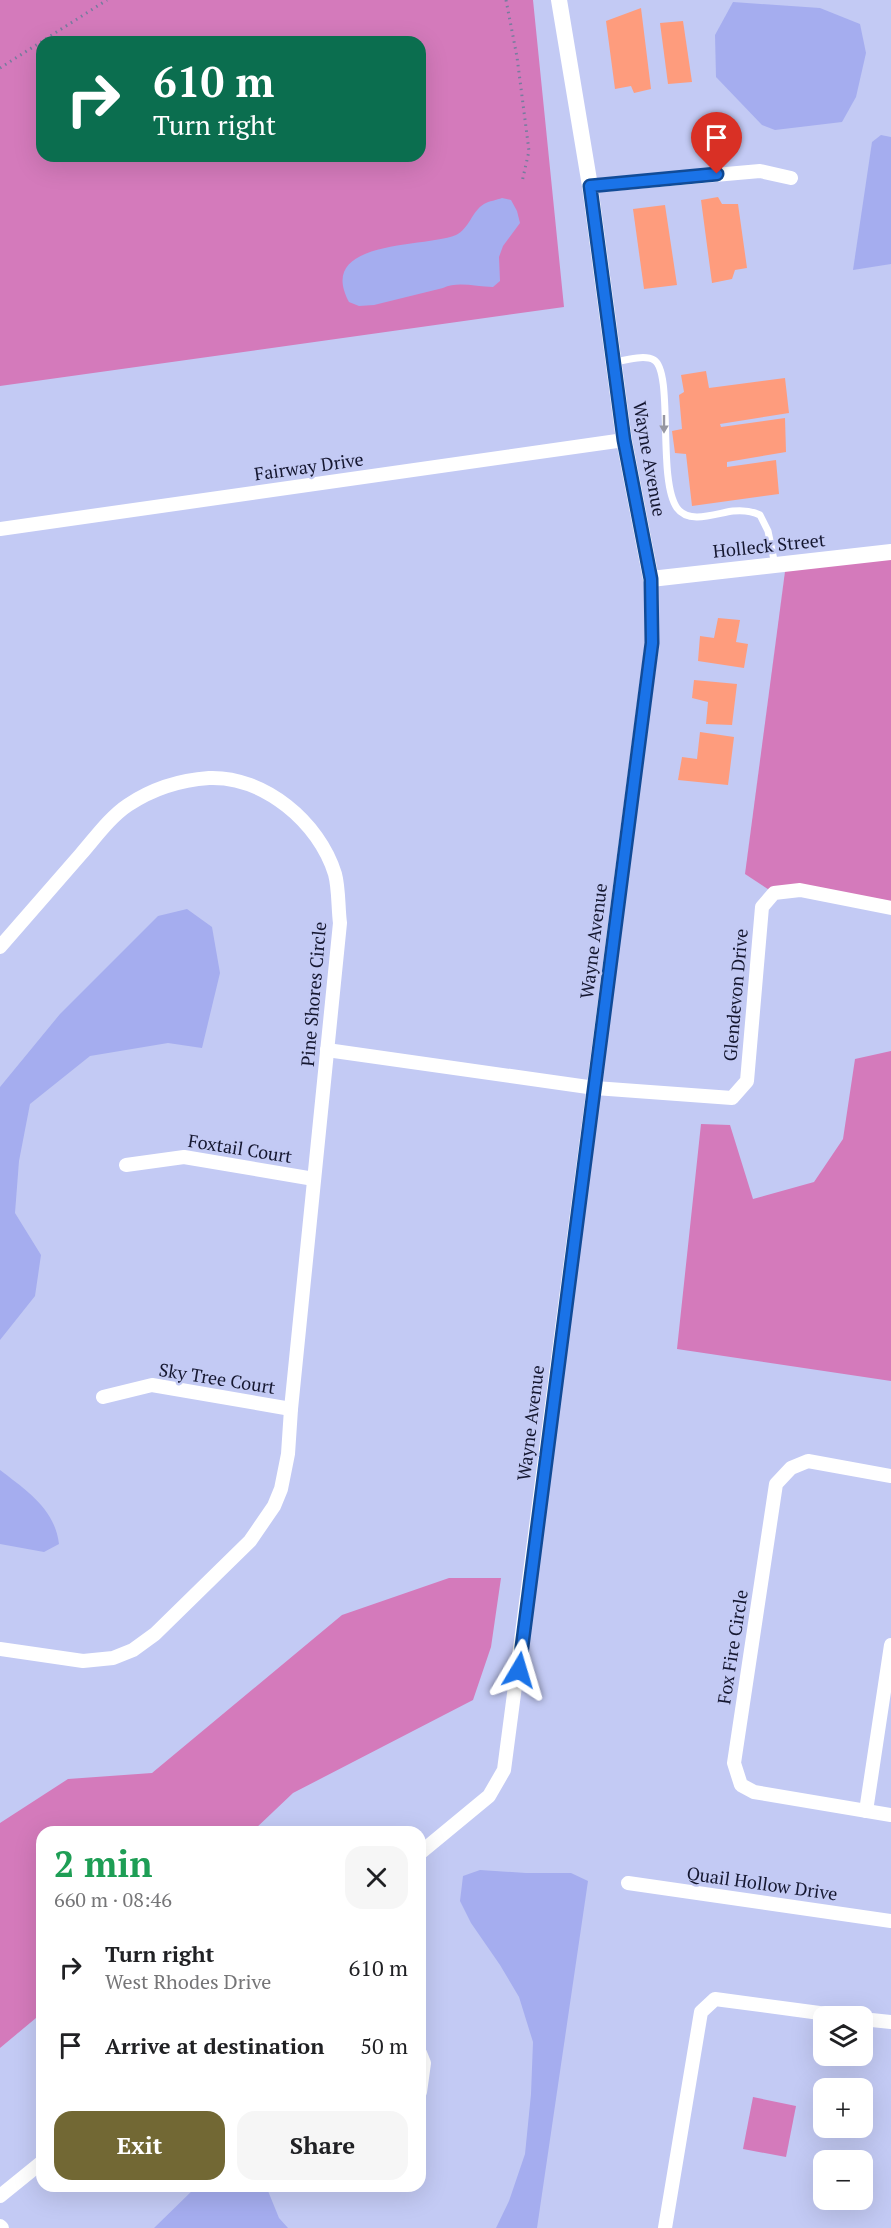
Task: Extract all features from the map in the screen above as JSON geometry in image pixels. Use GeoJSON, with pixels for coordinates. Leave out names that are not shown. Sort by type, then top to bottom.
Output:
{"type":"FeatureCollection","features":[{"type":"Feature","properties":{"kind":"street","name":"Wayne Avenue"},"geometry":{"type":"LineString","coordinates":[[426,1848],[489,1796],[504,1770],[652,643],[651,579],[624,440],[590,186],[559,0]]}},
{"type":"Feature","properties":{"kind":"street"},"geometry":{"type":"LineString","coordinates":[[590,186],[760,171],[791,178]]}},
{"type":"Feature","properties":{"kind":"street","name":"Fairway Drive"},"geometry":{"type":"LineString","coordinates":[[0,529],[624,440]]}},
{"type":"Feature","properties":{"kind":"street","name":"Holleck Street"},"geometry":{"type":"LineString","coordinates":[[651,579],[891,552]]}},
{"type":"Feature","properties":{"kind":"street","name":"Pine Shores Circle"},"geometry":{"type":"LineString","coordinates":[[0,947],[105,826],[127,805],[170,784],[211,778],[240,782],[274,796],[301,817],[322,843],[335,875],[340,923],[288,1454],[281,1489],[274,1506],[250,1541],[155,1634],[133,1650],[113,1658],[83,1661],[0,1649]]}},
{"type":"Feature","properties":{"kind":"street","name":"Glendevon Drive"},"geometry":{"type":"LineString","coordinates":[[327,1050],[595,1088],[732,1098],[747,1081],[762,907],[774,893],[800,890],[891,908]]}},
{"type":"Feature","properties":{"kind":"street","name":"Foxtail Court"},"geometry":{"type":"LineString","coordinates":[[126,1165],[184,1157],[314,1179]]}},
{"type":"Feature","properties":{"kind":"street","name":"Sky Tree Court"},"geometry":{"type":"LineString","coordinates":[[103,1396],[152,1385],[291,1409]]}},
{"type":"Feature","properties":{"kind":"street","name":"Fox Fire Circle"},"geometry":{"type":"LineString","coordinates":[[891,1476],[808,1461],[790,1468],[776,1484],[734,1763],[741,1785],[754,1792],[891,1815]]}},
{"type":"Feature","properties":{"kind":"street"},"geometry":{"type":"LineString","coordinates":[[866,1811],[891,1644]]}},
{"type":"Feature","properties":{"kind":"street","name":"Quail Hollow Drive"},"geometry":{"type":"LineString","coordinates":[[628,1883],[891,1921]]}},
{"type":"Feature","properties":{"kind":"street"},"geometry":{"type":"LineString","coordinates":[[665,2228],[701,2012],[715,1999],[813,2012]]}},
{"type":"Feature","properties":{"kind":"street"},"geometry":{"type":"LineString","coordinates":[[873,2020],[891,2022]]}},
{"type":"Feature","properties":{"kind":"street"},"geometry":{"type":"LineString","coordinates":[[0,2196],[36,2167]]}},
{"type":"Feature","properties":{"kind":"lane"},"geometry":{"type":"LineString","coordinates":[[613,362],[649,358],[660,366],[664,399],[665,445],[671,492],[677,508],[685,515],[693,517],[735,510],[760,515],[768,531],[775,565]]}},
{"type":"Feature","properties":{"kind":"path"},"geometry":{"type":"LineString","coordinates":[[50,36],[107,0]]}},
{"type":"Feature","properties":{"kind":"path"},"geometry":{"type":"LineString","coordinates":[[506,0],[517,57],[529,151],[522,182]]}},
{"type":"Feature","properties":{"kind":"path"},"geometry":{"type":"LineString","coordinates":[[0,68],[36,45]]}},
{"type":"Feature","properties":{"kind":"shaded area"},"geometry":{"type":"Polygon","coordinates":[[[0,0],[533,0],[564,307],[0,386],[0,0]]]}},
{"type":"Feature","properties":{"kind":"shaded area"},"geometry":{"type":"Polygon","coordinates":[[[891,550],[891,908],[774,893],[745,874],[786,564],[891,550]]]}},
{"type":"Feature","properties":{"kind":"shaded area"},"geometry":{"type":"Polygon","coordinates":[[[891,1051],[891,1381],[677,1349],[701,1124],[730,1125],[753,1199],[814,1182],[843,1139],[855,1059],[891,1051]]]}},
{"type":"Feature","properties":{"kind":"shaded area"},"geometry":{"type":"Polygon","coordinates":[[[449,1578],[501,1578],[491,1647],[473,1700],[293,1793],[258,1826],[36,1826],[36,2018],[0,2048],[0,1823],[68,1779],[152,1773],[342,1615],[449,1578]]]}},
{"type":"Feature","properties":{"kind":"shaded area"},"geometry":{"type":"Polygon","coordinates":[[[753,2097],[796,2106],[786,2157],[743,2149],[753,2097]]]}},
{"type":"Feature","properties":{"kind":"water"},"geometry":{"type":"Polygon","coordinates":[[[733,2],[820,8],[860,24],[866,53],[856,97],[842,122],[775,130],[762,125],[716,77],[715,35],[733,2]]]}},
{"type":"Feature","properties":{"kind":"water"},"geometry":{"type":"Polygon","coordinates":[[[881,135],[891,137],[891,264],[853,270],[872,142],[881,135]]]}},
{"type":"Feature","properties":{"kind":"water"},"geometry":{"type":"Polygon","coordinates":[[[502,198],[511,200],[520,223],[503,246],[499,257],[500,281],[493,287],[455,285],[374,305],[359,306],[349,302],[343,282],[347,267],[359,257],[399,245],[456,235],[464,229],[480,207],[502,198]]]}},
{"type":"Feature","properties":{"kind":"water"},"geometry":{"type":"Polygon","coordinates":[[[187,909],[212,927],[220,973],[202,1048],[168,1043],[90,1056],[30,1104],[19,1161],[15,1213],[41,1255],[35,1296],[0,1340],[0,1087],[60,1014],[158,916],[187,909]]]}},
{"type":"Feature","properties":{"kind":"water"},"geometry":{"type":"Polygon","coordinates":[[[0,1470],[38,1501],[52,1520],[59,1544],[44,1552],[0,1544],[0,1470]]]}},
{"type":"Feature","properties":{"kind":"water"},"geometry":{"type":"Polygon","coordinates":[[[480,1870],[571,1873],[588,1881],[537,2228],[496,2228],[509,2201],[525,2154],[533,2042],[519,1997],[471,1923],[460,1901],[463,1876],[480,1870]]]}},
{"type":"Feature","properties":{"kind":"water"},"geometry":{"type":"Polygon","coordinates":[[[191,2192],[268,2192],[279,2218],[288,2228],[154,2228],[191,2192]]]}},
{"type":"Feature","properties":{"kind":"building"},"geometry":{"type":"Polygon","coordinates":[[[641,8],[651,89],[634,93],[631,86],[615,89],[606,21],[641,8]]]}},
{"type":"Feature","properties":{"kind":"building"},"geometry":{"type":"Polygon","coordinates":[[[683,21],[692,82],[668,84],[660,23],[683,21]]]}},
{"type":"Feature","properties":{"kind":"building"},"geometry":{"type":"Polygon","coordinates":[[[718,197],[722,204],[738,204],[747,268],[735,270],[732,279],[712,283],[701,200],[718,197]]]}},
{"type":"Feature","properties":{"kind":"building"},"geometry":{"type":"Polygon","coordinates":[[[665,205],[677,285],[644,289],[633,209],[665,205]]]}},
{"type":"Feature","properties":{"kind":"building"},"geometry":{"type":"Polygon","coordinates":[[[706,371],[709,388],[785,378],[789,413],[720,424],[721,427],[785,418],[786,452],[727,462],[727,467],[776,460],[779,494],[692,506],[686,454],[675,453],[672,431],[682,429],[679,395],[684,392],[681,375],[706,371]]]}},
{"type":"Feature","properties":{"kind":"building"},"geometry":{"type":"Polygon","coordinates":[[[718,618],[740,620],[736,642],[748,644],[744,668],[698,661],[700,636],[714,638],[718,618]]]}},
{"type":"Feature","properties":{"kind":"building"},"geometry":{"type":"Polygon","coordinates":[[[694,680],[737,684],[732,725],[706,724],[708,702],[692,698],[694,680]]]}},
{"type":"Feature","properties":{"kind":"building"},"geometry":{"type":"Polygon","coordinates":[[[700,732],[734,737],[728,785],[678,780],[682,757],[697,759],[700,732]]]}},
{"type":"Feature","properties":{"kind":"route"},"geometry":{"type":"LineString","coordinates":[[519,1670],[652,643],[651,579],[624,440],[590,186],[717,174]]}}]}
